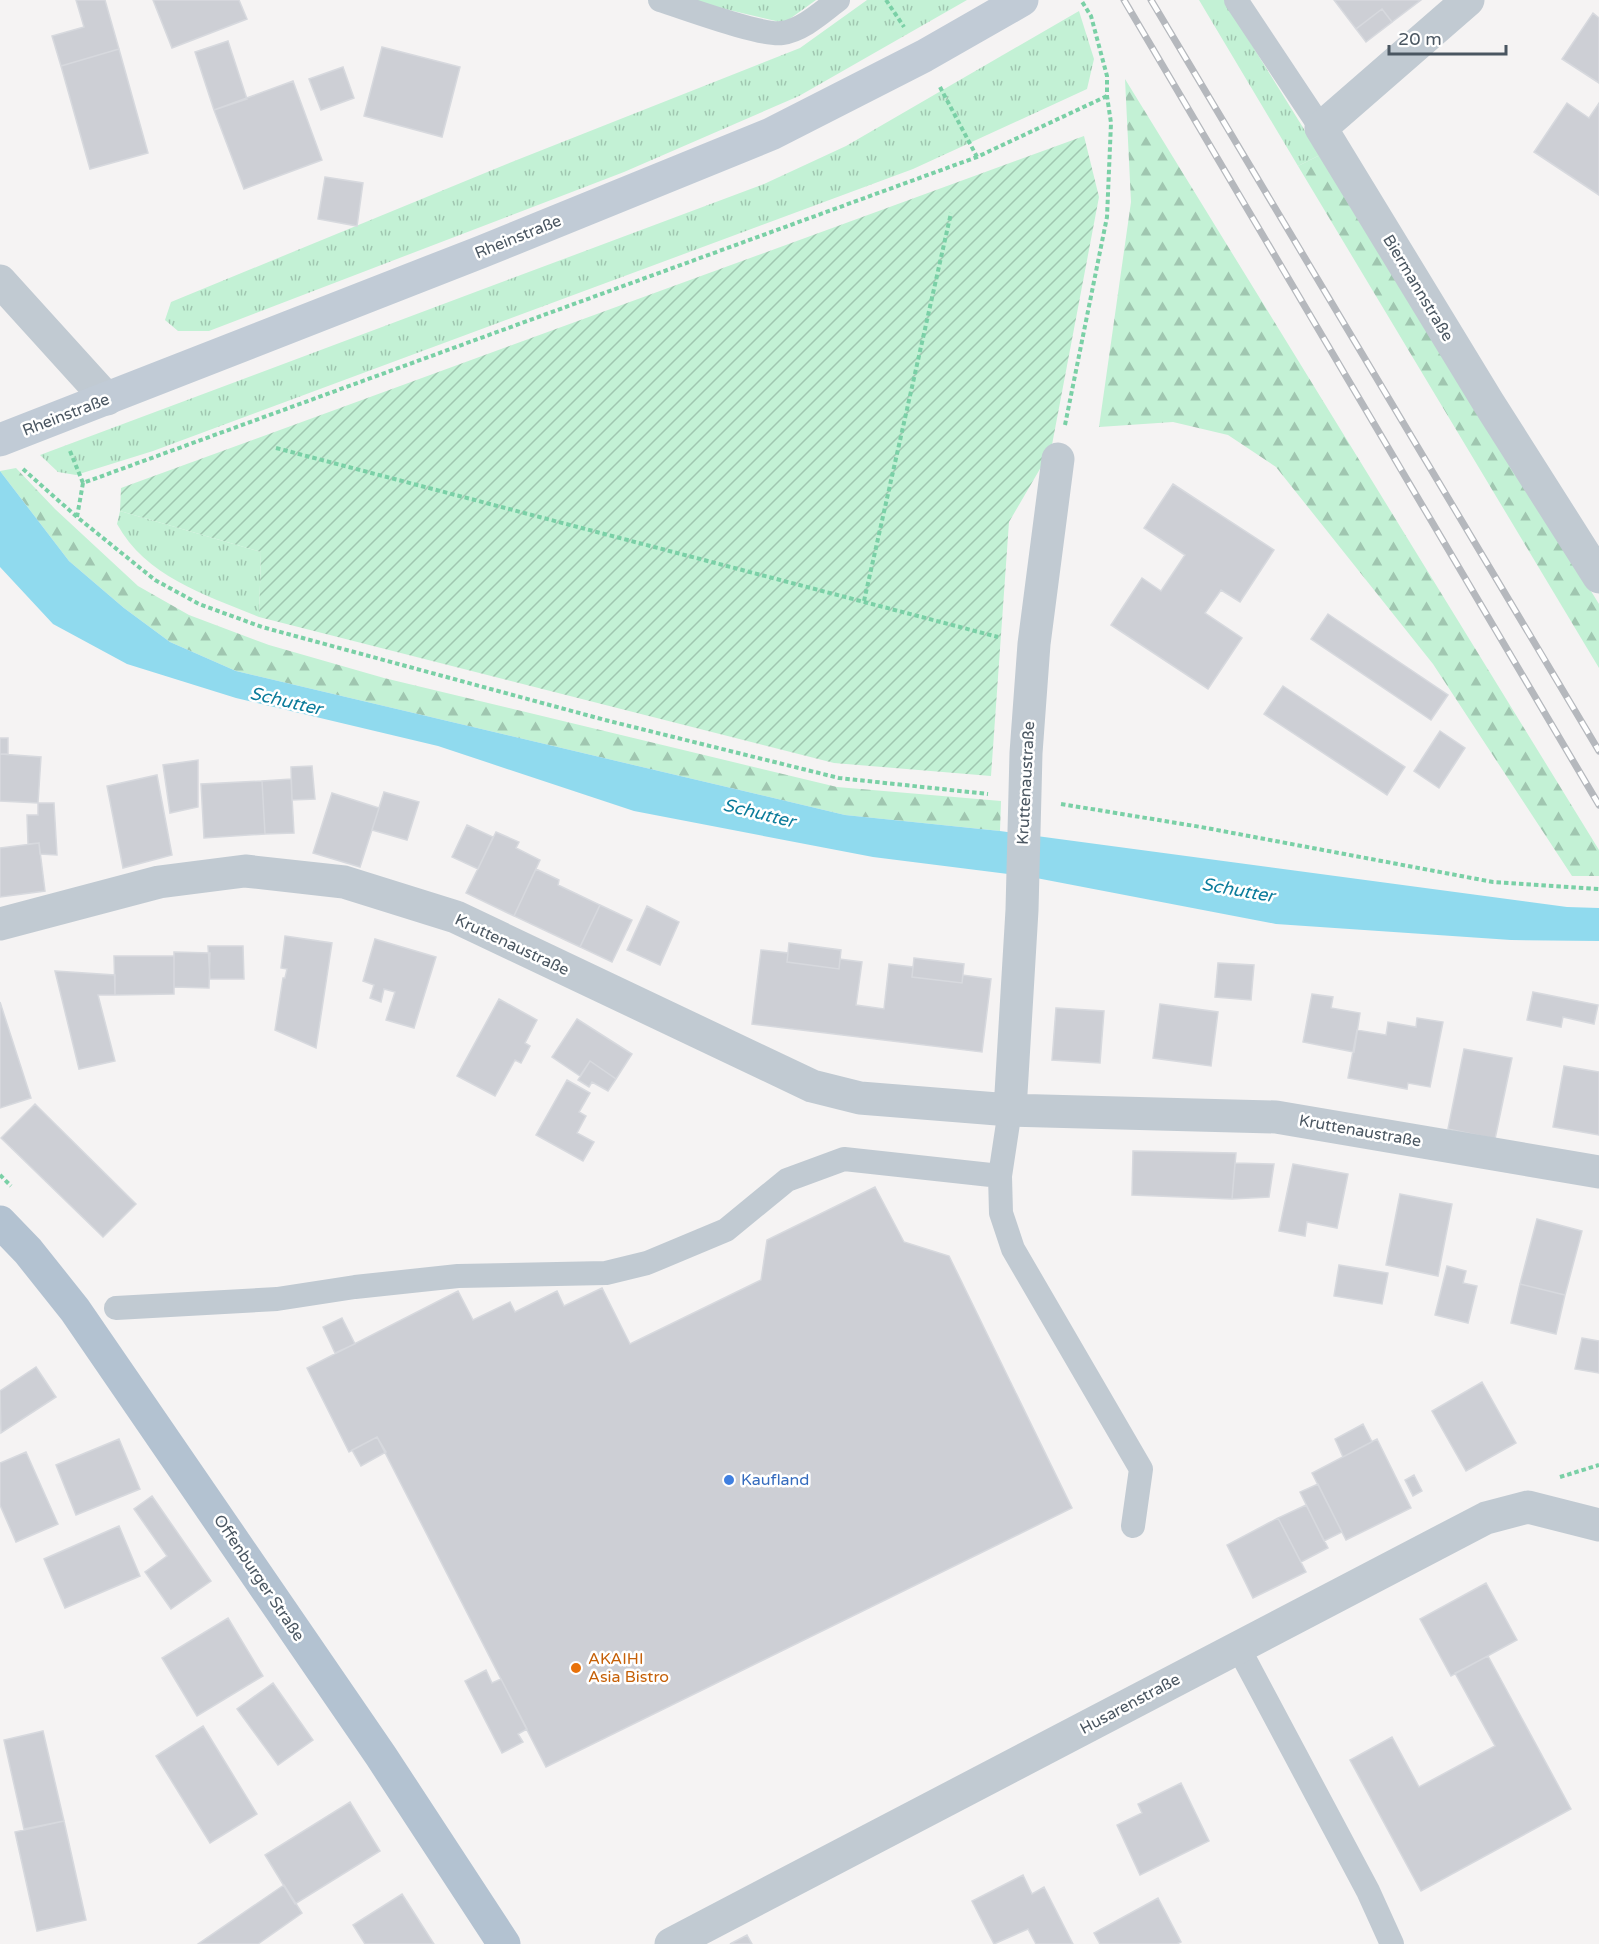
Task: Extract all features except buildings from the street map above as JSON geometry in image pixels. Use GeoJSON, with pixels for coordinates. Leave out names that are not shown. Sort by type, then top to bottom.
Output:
{"type":"FeatureCollection","features":[{"type":"Feature","properties":{"kind":"main road","name":"Rheinstraße"},"geometry":{"type":"LineString","coordinates":[[9,437],[481,252],[771,134],[924,56],[1018,2]]}},
{"type":"Feature","properties":{"kind":"main road","name":"Offenburger Straße"},"geometry":{"type":"LineString","coordinates":[[0,1221],[28,1251],[75,1310],[381,1756],[504,1944]]}},
{"type":"Feature","properties":{"kind":"street"},"geometry":{"type":"LineString","coordinates":[[1321,128],[1468,0]]}},
{"type":"Feature","properties":{"kind":"street","name":"Biermannstraße"},"geometry":{"type":"LineString","coordinates":[[1321,128],[1488,402],[1599,577]]}},
{"type":"Feature","properties":{"kind":"street"},"geometry":{"type":"LineString","coordinates":[[0,281],[107,399]]}},
{"type":"Feature","properties":{"kind":"street","name":"Kruttenaustraße"},"geometry":{"type":"LineString","coordinates":[[1010,1110],[1022,910],[1023,798],[1034,644],[1058,459]]}},
{"type":"Feature","properties":{"kind":"street","name":"Kruttenaustraße"},"geometry":{"type":"LineString","coordinates":[[0,924],[159,882],[245,871],[344,882],[456,917],[812,1086],[860,1098],[1010,1110],[1276,1117],[1599,1172]]}},
{"type":"Feature","properties":{"kind":"street","name":"Husarenstraße"},"geometry":{"type":"LineString","coordinates":[[671,1944],[1486,1518],[1528,1507],[1599,1524]]}},
{"type":"Feature","properties":{"kind":"lane"},"geometry":{"type":"LineString","coordinates":[[660,0],[764,32],[783,33],[805,24],[838,0]]}},
{"type":"Feature","properties":{"kind":"lane","name":"Biermannstraße"},"geometry":{"type":"LineString","coordinates":[[1236,0],[1321,128]]}},
{"type":"Feature","properties":{"kind":"lane"},"geometry":{"type":"LineString","coordinates":[[1010,1110],[1000,1176],[1001,1213],[1013,1249],[1141,1469],[1132,1526]]}},
{"type":"Feature","properties":{"kind":"lane"},"geometry":{"type":"LineString","coordinates":[[116,1308],[277,1299],[355,1287],[458,1276],[606,1273],[647,1263],[726,1230],[787,1180],[844,1159],[1000,1176]]}},
{"type":"Feature","properties":{"kind":"lane"},"geometry":{"type":"LineString","coordinates":[[1238,1647],[1368,1891],[1392,1944]]}},
{"type":"Feature","properties":{"kind":"path"},"geometry":{"type":"LineString","coordinates":[[1058,459],[1107,217],[1111,123],[1105,66],[1092,16],[1081,0]]}},
{"type":"Feature","properties":{"kind":"path"},"geometry":{"type":"LineString","coordinates":[[924,56],[977,157]]}},
{"type":"Feature","properties":{"kind":"path"},"geometry":{"type":"LineString","coordinates":[[77,517],[83,483],[977,157],[1107,96]]}},
{"type":"Feature","properties":{"kind":"path"},"geometry":{"type":"LineString","coordinates":[[864,601],[951,213]]}},
{"type":"Feature","properties":{"kind":"path"},"geometry":{"type":"LineString","coordinates":[[276,448],[1034,644]]}},
{"type":"Feature","properties":{"kind":"path"},"geometry":{"type":"LineString","coordinates":[[20,466],[77,517],[155,580],[199,604],[262,627],[605,720],[839,778],[1023,798],[1201,827],[1493,882],[1599,889]]}},
{"type":"Feature","properties":{"kind":"green space"},"geometry":{"type":"Polygon","coordinates":[[[687,0],[816,0],[784,23],[687,0]]]}},
{"type":"Feature","properties":{"kind":"green space"},"geometry":{"type":"Polygon","coordinates":[[[867,0],[967,0],[799,96],[624,172],[209,331],[178,331],[165,320],[171,302],[502,166],[800,48],[867,0]]]}},
{"type":"Feature","properties":{"kind":"green space"},"geometry":{"type":"Polygon","coordinates":[[[1199,0],[1224,0],[1320,155],[1298,166],[1199,0]]]}},
{"type":"Feature","properties":{"kind":"green space"},"geometry":{"type":"Polygon","coordinates":[[[1079,11],[1094,59],[1087,89],[913,169],[153,451],[76,475],[58,472],[40,455],[764,184],[846,146],[1079,11]]]}},
{"type":"Feature","properties":{"kind":"green space"},"geometry":{"type":"Polygon","coordinates":[[[1125,79],[1599,850],[1599,876],[1572,876],[1433,664],[1276,467],[1228,435],[1173,422],[1099,427],[1131,202],[1125,79]]]}},
{"type":"Feature","properties":{"kind":"green space"},"geometry":{"type":"Polygon","coordinates":[[[1084,136],[1099,197],[1051,450],[1009,522],[991,776],[834,763],[259,617],[261,552],[120,511],[121,488],[1084,136]]]}},
{"type":"Feature","properties":{"kind":"green space"},"geometry":{"type":"Polygon","coordinates":[[[1320,155],[1599,604],[1599,668],[1298,166],[1320,155]]]}},
{"type":"Feature","properties":{"kind":"green space"},"geometry":{"type":"Polygon","coordinates":[[[16,468],[55,509],[138,586],[189,615],[269,645],[384,678],[837,787],[1001,801],[1000,831],[845,815],[236,671],[170,642],[124,608],[69,561],[0,471],[16,468]]]}},
{"type":"Feature","properties":{"kind":"green space"},"geometry":{"type":"Polygon","coordinates":[[[120,511],[261,552],[259,617],[198,592],[161,571],[129,542],[117,524],[120,511]]]}},
{"type":"Feature","properties":{"kind":"water","name":"Schutter"},"geometry":{"type":"Polygon","coordinates":[[[0,471],[69,561],[124,608],[170,642],[236,671],[845,815],[1000,831],[1567,907],[1599,908],[1599,941],[1511,940],[1276,924],[1031,877],[873,857],[634,811],[438,746],[236,698],[127,664],[53,624],[0,567],[0,471]]]}},
{"type":"Feature","properties":{"kind":"railway"},"geometry":{"type":"LineString","coordinates":[[1124,0],[1599,805]]}},
{"type":"Feature","properties":{"kind":"railway"},"geometry":{"type":"LineString","coordinates":[[1151,0],[1599,751]]}},
{"type":"Feature","properties":{"kind":"place","name":"Kaufland"},"geometry":{"type":"Point","coordinates":[729,1480]}},
{"type":"Feature","properties":{"kind":"place","name":"AKAIHI Asia Bistro"},"geometry":{"type":"Point","coordinates":[576,1668]}}]}
